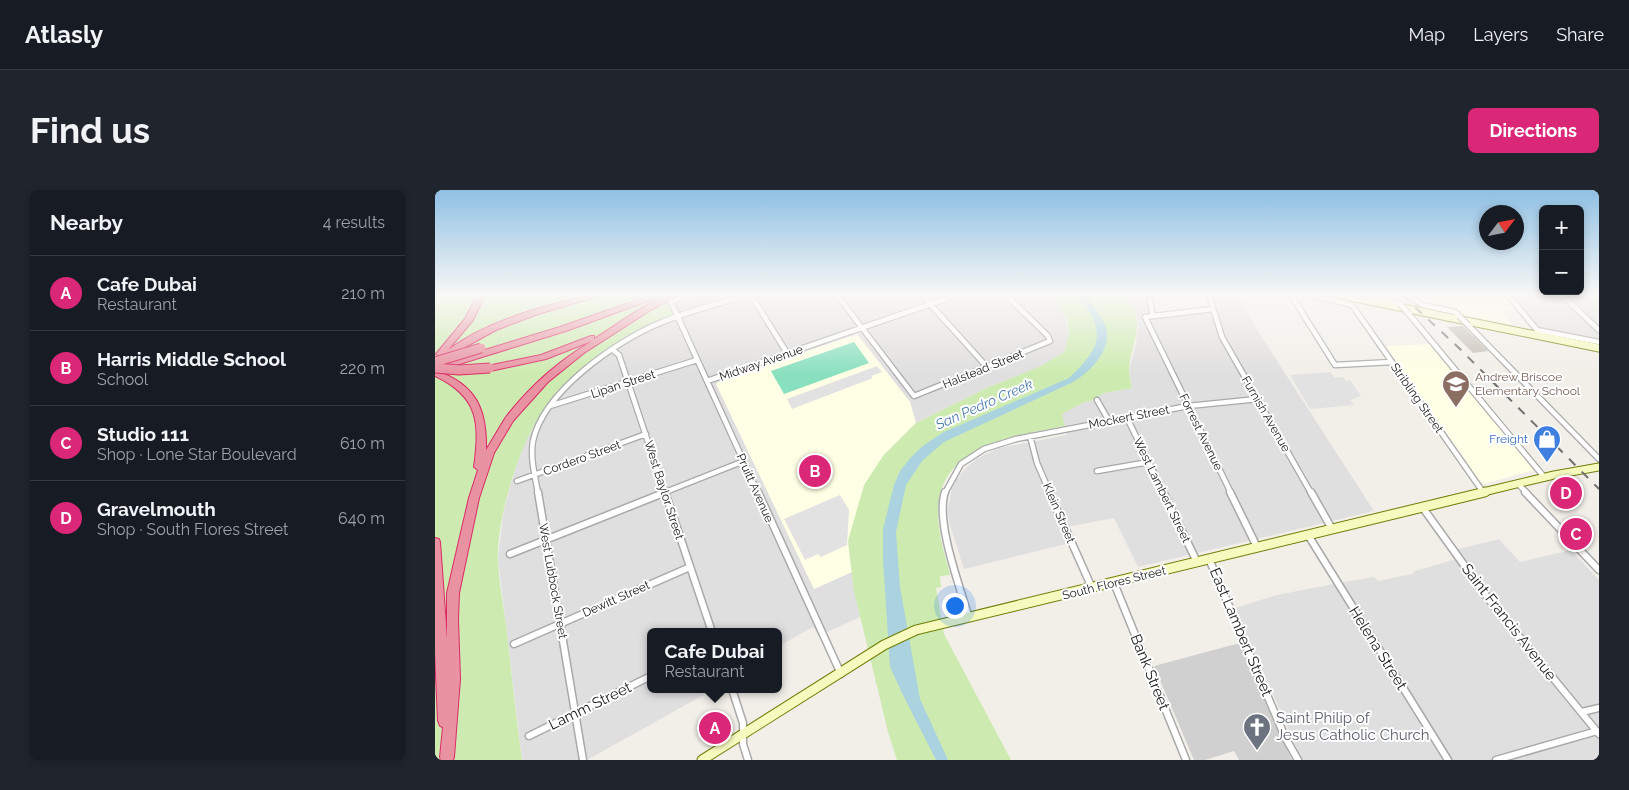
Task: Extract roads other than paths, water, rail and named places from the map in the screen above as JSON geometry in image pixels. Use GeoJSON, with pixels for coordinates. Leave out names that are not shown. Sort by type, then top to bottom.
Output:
{"type":"FeatureCollection","features":[{"type":"Feature","properties":{"kind":"highway"},"geometry":{"type":"LineString","coordinates":[[435,358],[468,322]]}},
{"type":"Feature","properties":{"kind":"highway"},"geometry":{"type":"LineString","coordinates":[[435,363],[457,347],[511,322]]}},
{"type":"Feature","properties":{"kind":"highway"},"geometry":{"type":"LineString","coordinates":[[435,363],[563,322]]}},
{"type":"Feature","properties":{"kind":"highway"},"geometry":{"type":"LineString","coordinates":[[435,368],[581,322]]}},
{"type":"Feature","properties":{"kind":"highway"},"geometry":{"type":"LineString","coordinates":[[435,368],[459,370],[490,368],[528,361],[563,350],[597,336],[625,322]]}},
{"type":"Feature","properties":{"kind":"highway"},"geometry":{"type":"LineString","coordinates":[[474,498],[494,443],[510,419],[534,391],[573,357],[628,322]]}},
{"type":"Feature","properties":{"kind":"highway"},"geometry":{"type":"LineString","coordinates":[[435,373],[469,393],[475,403],[482,428],[481,452],[474,498],[453,593],[454,679],[447,758]]}},
{"type":"Feature","properties":{"kind":"highway"},"geometry":{"type":"LineString","coordinates":[[435,542],[447,758]]}},
{"type":"Feature","properties":{"kind":"main road"},"geometry":{"type":"LineString","coordinates":[[1468,322],[1599,348]]}},
{"type":"Feature","properties":{"kind":"main road","name":"South Flores Street"},"geometry":{"type":"LineString","coordinates":[[1555,475],[1559,471],[1599,461]]}},
{"type":"Feature","properties":{"kind":"main road","name":"South Flores Street"},"geometry":{"type":"LineString","coordinates":[[702,760],[896,638],[942,623],[1114,584],[1483,492],[1599,467]]}},
{"type":"Feature","properties":{"kind":"street","name":"West Lubbock Street"},"geometry":{"type":"LineString","coordinates":[[583,760],[532,448],[539,423],[549,406],[571,384],[614,351],[656,325],[665,322]]}},
{"type":"Feature","properties":{"kind":"street","name":"Pruitt Avenue"},"geometry":{"type":"LineString","coordinates":[[679,322],[841,674]]}},
{"type":"Feature","properties":{"kind":"street"},"geometry":{"type":"LineString","coordinates":[[766,322],[787,353]]}},
{"type":"Feature","properties":{"kind":"street"},"geometry":{"type":"LineString","coordinates":[[857,322],[862,328]]}},
{"type":"Feature","properties":{"kind":"street","name":"Midway Avenue"},"geometry":{"type":"LineString","coordinates":[[707,381],[881,322]]}},
{"type":"Feature","properties":{"kind":"street"},"geometry":{"type":"LineString","coordinates":[[945,322],[987,367]]}},
{"type":"Feature","properties":{"kind":"street","name":"Halstead Street"},"geometry":{"type":"LineString","coordinates":[[862,328],[914,396],[1051,340],[1033,322]]}},
{"type":"Feature","properties":{"kind":"street","name":"Forrest Avenue"},"geometry":{"type":"LineString","coordinates":[[1147,322],[1257,547]]}},
{"type":"Feature","properties":{"kind":"street","name":"Furnish Avenue"},"geometry":{"type":"LineString","coordinates":[[1217,322],[1222,337],[1332,529]]}},
{"type":"Feature","properties":{"kind":"street"},"geometry":{"type":"LineString","coordinates":[[1307,322],[1335,365],[1391,362]]}},
{"type":"Feature","properties":{"kind":"street","name":"Stribling Street"},"geometry":{"type":"LineString","coordinates":[[1363,322],[1483,492]]}},
{"type":"Feature","properties":{"kind":"street"},"geometry":{"type":"LineString","coordinates":[[1415,322],[1545,478]]}},
{"type":"Feature","properties":{"kind":"street"},"geometry":{"type":"LineString","coordinates":[[1465,322],[1599,461]]}},
{"type":"Feature","properties":{"kind":"street"},"geometry":{"type":"LineString","coordinates":[[1530,322],[1537,330],[1599,342]]}},
{"type":"Feature","properties":{"kind":"street","name":"West Baylor Street"},"geometry":{"type":"LineString","coordinates":[[614,351],[619,355],[711,628]]}},
{"type":"Feature","properties":{"kind":"street","name":"Lipan Street"},"geometry":{"type":"LineString","coordinates":[[549,406],[697,360]]}},
{"type":"Feature","properties":{"kind":"street","name":"Mockert Street"},"geometry":{"type":"LineString","coordinates":[[969,618],[942,520],[942,501],[947,486],[961,464],[977,453],[993,446],[1030,436],[1188,406],[1258,399]]}},
{"type":"Feature","properties":{"kind":"street"},"geometry":{"type":"LineString","coordinates":[[1097,400],[1109,421]]}},
{"type":"Feature","properties":{"kind":"street","name":"West Lambert Street"},"geometry":{"type":"LineString","coordinates":[[1127,418],[1197,562]]}},
{"type":"Feature","properties":{"kind":"street","name":"Cordero Street"},"geometry":{"type":"LineString","coordinates":[[517,481],[646,434]]}},
{"type":"Feature","properties":{"kind":"street","name":"Klein Street"},"geometry":{"type":"LineString","coordinates":[[1030,436],[1029,442],[1092,589]]}},
{"type":"Feature","properties":{"kind":"street"},"geometry":{"type":"LineString","coordinates":[[510,554],[744,461]]}},
{"type":"Feature","properties":{"kind":"street"},"geometry":{"type":"LineString","coordinates":[[1097,471],[1149,462]]}},
{"type":"Feature","properties":{"kind":"street"},"geometry":{"type":"LineString","coordinates":[[1518,484],[1599,570]]}},
{"type":"Feature","properties":{"kind":"street","name":"Saint Francis Avenue"},"geometry":{"type":"LineString","coordinates":[[1423,508],[1485,594],[1598,733]]}},
{"type":"Feature","properties":{"kind":"street","name":"Helena Street"},"geometry":{"type":"LineString","coordinates":[[1308,535],[1448,760]]}},
{"type":"Feature","properties":{"kind":"street","name":"East Lambert Street"},"geometry":{"type":"LineString","coordinates":[[1209,559],[1285,737],[1297,760]]}},
{"type":"Feature","properties":{"kind":"street","name":"Dewitt Street"},"geometry":{"type":"LineString","coordinates":[[514,644],[690,567]]}},
{"type":"Feature","properties":{"kind":"street","name":"Bank Street"},"geometry":{"type":"LineString","coordinates":[[1114,584],[1186,760]]}},
{"type":"Feature","properties":{"kind":"street","name":"Lamm Street"},"geometry":{"type":"LineString","coordinates":[[529,736],[647,678]]}},
{"type":"Feature","properties":{"kind":"street"},"geometry":{"type":"LineString","coordinates":[[733,693],[743,723],[743,744],[748,760]]}},
{"type":"Feature","properties":{"kind":"street"},"geometry":{"type":"LineString","coordinates":[[1582,712],[1599,708]]}},
{"type":"Feature","properties":{"kind":"street"},"geometry":{"type":"LineString","coordinates":[[1496,760],[1598,733]]}},
{"type":"Feature","properties":{"kind":"water"},"geometry":{"type":"Polygon","coordinates":[[[1094,322],[1103,322],[1107,334],[1106,343],[1098,360],[1084,374],[1069,384],[944,442],[922,461],[906,485],[896,532],[900,587],[920,699],[948,760],[936,760],[890,667],[883,560],[883,529],[894,485],[900,471],[911,457],[924,445],[944,432],[1069,378],[1089,357],[1097,338],[1094,322]]]}},
{"type":"Feature","properties":{"kind":"railway"},"geometry":{"type":"LineString","coordinates":[[1431,322],[1599,489]]}},
{"type":"Feature","properties":{"kind":"place","name":"Andrew Briscoe Elementary School"},"geometry":{"type":"Point","coordinates":[1456,408]}},
{"type":"Feature","properties":{"kind":"place","name":"Freight"},"geometry":{"type":"Point","coordinates":[1547,463]}},
{"type":"Feature","properties":{"kind":"place","name":"Harris Middle School"},"geometry":{"type":"Point","coordinates":[815,471]}},
{"type":"Feature","properties":{"kind":"place","name":"Gravelmouth"},"geometry":{"type":"Point","coordinates":[1566,493]}},
{"type":"Feature","properties":{"kind":"place","name":"Studio 111"},"geometry":{"type":"Point","coordinates":[1576,534]}},
{"type":"Feature","properties":{"kind":"place","name":"Cafe Dubai"},"geometry":{"type":"Point","coordinates":[715,728]}},
{"type":"Feature","properties":{"kind":"place","name":"Saint Philip of Jesus Catholic Church"},"geometry":{"type":"Point","coordinates":[1257,751]}},
{"type":"Feature","properties":{"kind":"water label","name":"San Pedro Creek"},"geometry":{"type":"Point","coordinates":[984,404]}}]}
